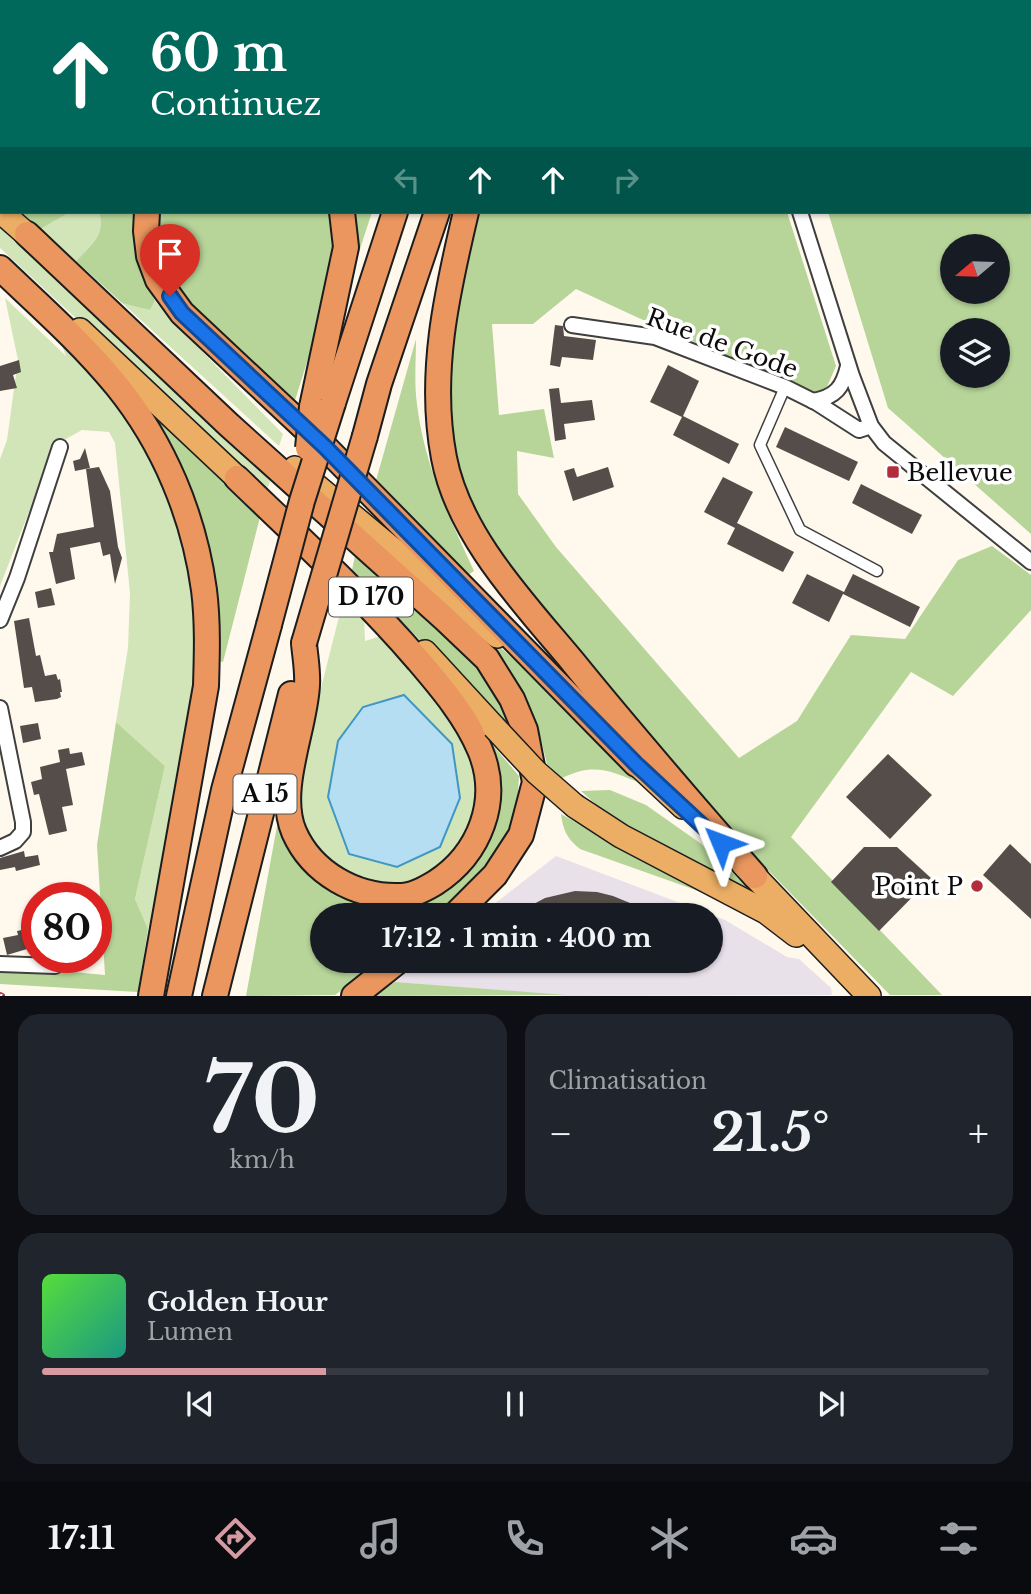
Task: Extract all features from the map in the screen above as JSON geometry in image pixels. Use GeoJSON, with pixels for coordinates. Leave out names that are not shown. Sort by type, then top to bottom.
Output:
{"type":"FeatureCollection","features":[{"type":"Feature","properties":{"kind":"highway","name":"D 170"},"geometry":{"type":"LineString","coordinates":[[4,214],[271,449],[530,664],[755,876],[870,996]]}},
{"type":"Feature","properties":{"kind":"highway"},"geometry":{"type":"LineString","coordinates":[[147,214],[149,256],[158,279],[182,313],[325,447],[636,764]]}},
{"type":"Feature","properties":{"kind":"highway"},"geometry":{"type":"LineString","coordinates":[[322,405],[346,247],[342,214]]}},
{"type":"Feature","properties":{"kind":"highway","name":"A 15"},"geometry":{"type":"LineString","coordinates":[[179,996],[224,790],[302,501],[322,405],[394,214]]}},
{"type":"Feature","properties":{"kind":"highway","name":"A 15"},"geometry":{"type":"LineString","coordinates":[[215,996],[304,643],[379,384],[437,214]]}},
{"type":"Feature","properties":{"kind":"highway"},"geometry":{"type":"LineString","coordinates":[[466,214],[450,278],[442,326],[439,371],[444,459],[464,512],[502,577],[755,876]]}},
{"type":"Feature","properties":{"kind":"highway"},"geometry":{"type":"LineString","coordinates":[[27,234],[239,434],[487,659],[512,699],[525,730],[535,782],[521,835],[495,875],[467,903]]}},
{"type":"Feature","properties":{"kind":"highway","name":"D 170"},"geometry":{"type":"LineString","coordinates":[[0,256],[237,478],[367,593],[411,636],[536,772],[575,806],[621,836],[766,912],[802,940],[854,996]]}},
{"type":"Feature","properties":{"kind":"highway"},"geometry":{"type":"LineString","coordinates":[[0,268],[75,339],[118,387],[152,437],[173,478],[194,536],[204,591],[207,639],[205,686],[151,996]]}},
{"type":"Feature","properties":{"kind":"highway"},"geometry":{"type":"LineString","coordinates":[[237,478],[399,638],[461,714],[480,749],[487,771],[489,791],[486,814],[479,835],[464,859],[426,888],[402,896],[369,893],[335,880],[309,859],[293,829],[288,801],[307,685],[304,643]]}},
{"type":"Feature","properties":{"kind":"highway"},"geometry":{"type":"LineString","coordinates":[[356,994],[383,973]]}},
{"type":"Feature","properties":{"kind":"street"},"geometry":{"type":"LineString","coordinates":[[801,214],[848,365],[871,426],[884,443],[1031,562]]}},
{"type":"Feature","properties":{"kind":"street","name":"Rue de Gode"},"geometry":{"type":"LineString","coordinates":[[572,325],[655,337],[785,387],[859,430],[871,426]]}},
{"type":"Feature","properties":{"kind":"street","name":"Rue de Gode"},"geometry":{"type":"LineString","coordinates":[[813,401],[826,398],[839,390],[848,365]]}},
{"type":"Feature","properties":{"kind":"street"},"geometry":{"type":"LineString","coordinates":[[785,387],[760,445],[800,530],[877,571]]}},
{"type":"Feature","properties":{"kind":"street"},"geometry":{"type":"LineString","coordinates":[[0,620],[17,578],[60,447]]}},
{"type":"Feature","properties":{"kind":"street"},"geometry":{"type":"LineString","coordinates":[[0,708],[23,832],[15,841],[0,848]]}},
{"type":"Feature","properties":{"kind":"street"},"geometry":{"type":"LineString","coordinates":[[0,964],[21,965]]}},
{"type":"Feature","properties":{"kind":"shaded area"},"geometry":{"type":"Polygon","coordinates":[[[556,856],[680,903],[495,903],[556,856]]]}},
{"type":"Feature","properties":{"kind":"shaded area"},"geometry":{"type":"Polygon","coordinates":[[[723,919],[787,957],[799,959],[831,988],[832,995],[566,996],[395,982],[406,973],[723,973],[723,919]]]}},
{"type":"Feature","properties":{"kind":"green space"},"geometry":{"type":"Polygon","coordinates":[[[22,214],[67,214],[39,230],[22,214]]]}},
{"type":"Feature","properties":{"kind":"green space"},"geometry":{"type":"Polygon","coordinates":[[[67,214],[100,214],[101,220],[96,239],[76,261],[39,230],[67,214]]]}},
{"type":"Feature","properties":{"kind":"green space"},"geometry":{"type":"Polygon","coordinates":[[[100,214],[135,214],[138,258],[155,301],[150,310],[122,303],[76,261],[92,245],[99,233],[100,214]]]}},
{"type":"Feature","properties":{"kind":"green space"},"geometry":{"type":"Polygon","coordinates":[[[158,214],[333,214],[336,269],[292,410],[203,322],[161,267],[154,238],[158,214]]]}},
{"type":"Feature","properties":{"kind":"green space"},"geometry":{"type":"Polygon","coordinates":[[[352,214],[371,214],[350,280],[352,214]]]}},
{"type":"Feature","properties":{"kind":"green space"},"geometry":{"type":"Polygon","coordinates":[[[475,214],[788,214],[836,366],[826,389],[815,393],[576,289],[533,324],[492,324],[499,415],[544,409],[554,458],[517,451],[518,494],[556,547],[739,758],[797,721],[851,635],[905,639],[958,560],[992,546],[1031,575],[1031,610],[953,696],[911,672],[791,837],[942,995],[890,995],[763,865],[640,730],[511,573],[476,517],[453,456],[445,370],[475,214]]]}},
{"type":"Feature","properties":{"kind":"green space"},"geometry":{"type":"Polygon","coordinates":[[[829,214],[1031,214],[1031,534],[888,408],[829,214]]]}},
{"type":"Feature","properties":{"kind":"green space"},"geometry":{"type":"Polygon","coordinates":[[[0,228],[17,240],[271,478],[266,494],[0,248],[0,228]]]}},
{"type":"Feature","properties":{"kind":"green space"},"geometry":{"type":"Polygon","coordinates":[[[5,298],[66,356],[62,346],[106,390],[132,421],[159,468],[183,529],[197,610],[197,704],[158,903],[148,929],[135,899],[165,766],[116,722],[128,648],[130,593],[115,443],[109,432],[82,430],[55,445],[0,586],[0,459],[7,440],[18,360],[5,298]]]}},
{"type":"Feature","properties":{"kind":"green space"},"geometry":{"type":"Polygon","coordinates":[[[120,301],[150,310],[155,301],[283,434],[279,446],[120,301]]]}},
{"type":"Feature","properties":{"kind":"green space"},"geometry":{"type":"Polygon","coordinates":[[[416,339],[416,388],[420,426],[439,490],[474,571],[468,575],[373,491],[416,339]]]}},
{"type":"Feature","properties":{"kind":"green space"},"geometry":{"type":"Polygon","coordinates":[[[154,415],[260,517],[223,662],[215,660],[150,419],[154,415]]]}},
{"type":"Feature","properties":{"kind":"green space"},"geometry":{"type":"Polygon","coordinates":[[[356,551],[480,666],[497,690],[514,737],[352,570],[356,551]]]}},
{"type":"Feature","properties":{"kind":"green space"},"geometry":{"type":"Polygon","coordinates":[[[344,597],[364,615],[365,641],[381,636],[451,716],[469,751],[479,788],[476,818],[441,873],[410,885],[380,887],[344,877],[305,836],[297,783],[344,597]]]}},
{"type":"Feature","properties":{"kind":"green space"},"geometry":{"type":"Polygon","coordinates":[[[491,639],[534,677],[641,783],[611,772],[593,769],[562,778],[547,764],[538,728],[523,695],[489,646],[491,639]]]}},
{"type":"Feature","properties":{"kind":"green space"},"geometry":{"type":"Polygon","coordinates":[[[116,722],[165,766],[135,899],[148,929],[138,992],[0,984],[0,965],[21,967],[21,973],[112,973],[112,882],[99,882],[97,845],[116,722]]]}},
{"type":"Feature","properties":{"kind":"green space"},"geometry":{"type":"Polygon","coordinates":[[[479,729],[519,776],[516,809],[509,834],[494,860],[455,903],[409,903],[450,884],[474,865],[490,839],[497,813],[479,729]]]}},
{"type":"Feature","properties":{"kind":"green space"},"geometry":{"type":"Polygon","coordinates":[[[610,790],[646,805],[700,843],[770,906],[612,819],[581,791],[610,790]]]}},
{"type":"Feature","properties":{"kind":"green space"},"geometry":{"type":"Polygon","coordinates":[[[561,814],[704,893],[580,849],[566,834],[561,814]]]}},
{"type":"Feature","properties":{"kind":"green space"},"geometry":{"type":"Polygon","coordinates":[[[279,815],[288,845],[300,866],[327,890],[358,903],[310,903],[310,973],[365,973],[335,995],[246,996],[279,815]]]}},
{"type":"Feature","properties":{"kind":"green space"},"geometry":{"type":"Polygon","coordinates":[[[395,982],[566,995],[371,996],[395,982]]]}},
{"type":"Feature","properties":{"kind":"water"},"geometry":{"type":"Polygon","coordinates":[[[404,695],[452,744],[460,798],[440,847],[397,867],[349,854],[328,797],[338,741],[363,707],[404,695]]]}},
{"type":"Feature","properties":{"kind":"building"},"geometry":{"type":"Polygon","coordinates":[[[555,325],[563,326],[564,336],[596,340],[593,360],[562,357],[560,367],[550,365],[555,325]]]}},
{"type":"Feature","properties":{"kind":"building"},"geometry":{"type":"Polygon","coordinates":[[[19,360],[21,372],[13,375],[17,388],[0,391],[0,366],[19,360]]]}},
{"type":"Feature","properties":{"kind":"building"},"geometry":{"type":"Polygon","coordinates":[[[668,365],[699,381],[683,416],[739,444],[729,464],[673,435],[682,417],[650,402],[668,365]]]}},
{"type":"Feature","properties":{"kind":"building"},"geometry":{"type":"Polygon","coordinates":[[[559,388],[561,403],[592,400],[595,420],[564,424],[566,439],[555,441],[549,389],[559,388]]]}},
{"type":"Feature","properties":{"kind":"building"},"geometry":{"type":"Polygon","coordinates":[[[785,427],[858,462],[849,481],[776,447],[785,427]]]}},
{"type":"Feature","properties":{"kind":"building"},"geometry":{"type":"Polygon","coordinates":[[[85,448],[90,468],[75,471],[73,461],[80,459],[85,448]]]}},
{"type":"Feature","properties":{"kind":"building"},"geometry":{"type":"Polygon","coordinates":[[[99,467],[110,491],[122,558],[115,584],[110,554],[103,556],[100,542],[70,548],[75,579],[56,584],[49,552],[53,552],[57,534],[94,527],[86,469],[99,467]]]}},
{"type":"Feature","properties":{"kind":"building"},"geometry":{"type":"Polygon","coordinates":[[[608,467],[614,487],[573,501],[564,471],[574,468],[577,477],[608,467]]]}},
{"type":"Feature","properties":{"kind":"building"},"geometry":{"type":"Polygon","coordinates":[[[723,477],[753,492],[737,523],[794,552],[783,572],[727,544],[735,528],[704,512],[723,477]]]}},
{"type":"Feature","properties":{"kind":"building"},"geometry":{"type":"Polygon","coordinates":[[[861,484],[922,515],[912,534],[852,503],[861,484]]]}},
{"type":"Feature","properties":{"kind":"building"},"geometry":{"type":"Polygon","coordinates":[[[807,574],[844,592],[853,574],[920,607],[910,627],[843,594],[829,622],[792,603],[807,574]]]}},
{"type":"Feature","properties":{"kind":"building"},"geometry":{"type":"Polygon","coordinates":[[[51,588],[55,605],[38,608],[35,592],[51,588]]]}},
{"type":"Feature","properties":{"kind":"building"},"geometry":{"type":"Polygon","coordinates":[[[29,618],[36,656],[40,655],[45,676],[56,674],[58,680],[60,679],[62,692],[57,699],[35,702],[32,687],[24,688],[14,621],[29,618]]]}},
{"type":"Feature","properties":{"kind":"building"},"geometry":{"type":"Polygon","coordinates":[[[38,723],[41,739],[23,743],[20,726],[38,723]]]}},
{"type":"Feature","properties":{"kind":"building"},"geometry":{"type":"Polygon","coordinates":[[[69,748],[70,754],[82,752],[85,765],[66,769],[73,805],[62,807],[67,831],[49,835],[39,794],[34,795],[31,782],[42,779],[40,767],[60,762],[58,750],[69,748]]]}},
{"type":"Feature","properties":{"kind":"building"},"geometry":{"type":"Polygon","coordinates":[[[888,754],[932,795],[890,839],[846,797],[888,754]]]}},
{"type":"Feature","properties":{"kind":"building"},"geometry":{"type":"Polygon","coordinates":[[[1010,844],[1031,864],[1031,919],[983,875],[1010,844]]]}},
{"type":"Feature","properties":{"kind":"building"},"geometry":{"type":"Polygon","coordinates":[[[864,847],[897,847],[931,878],[879,931],[831,882],[864,847]]]}},
{"type":"Feature","properties":{"kind":"building"},"geometry":{"type":"Polygon","coordinates":[[[24,851],[25,857],[38,855],[40,865],[16,871],[15,867],[0,870],[0,858],[24,851]]]}},
{"type":"Feature","properties":{"kind":"building"},"geometry":{"type":"Polygon","coordinates":[[[575,891],[597,892],[630,903],[536,903],[575,891]]]}},
{"type":"Feature","properties":{"kind":"building"},"geometry":{"type":"Polygon","coordinates":[[[21,930],[21,951],[7,955],[3,938],[18,935],[17,931],[21,930]]]}},
{"type":"Feature","properties":{"kind":"place","name":"Bellevue"},"geometry":{"type":"Point","coordinates":[893,472]}},
{"type":"Feature","properties":{"kind":"place","name":"Point P"},"geometry":{"type":"Point","coordinates":[977,886]}},
{"type":"Feature","properties":{"kind":"route"},"geometry":{"type":"LineString","coordinates":[[170,296],[182,313],[325,447],[636,764],[721,843]]}}]}
